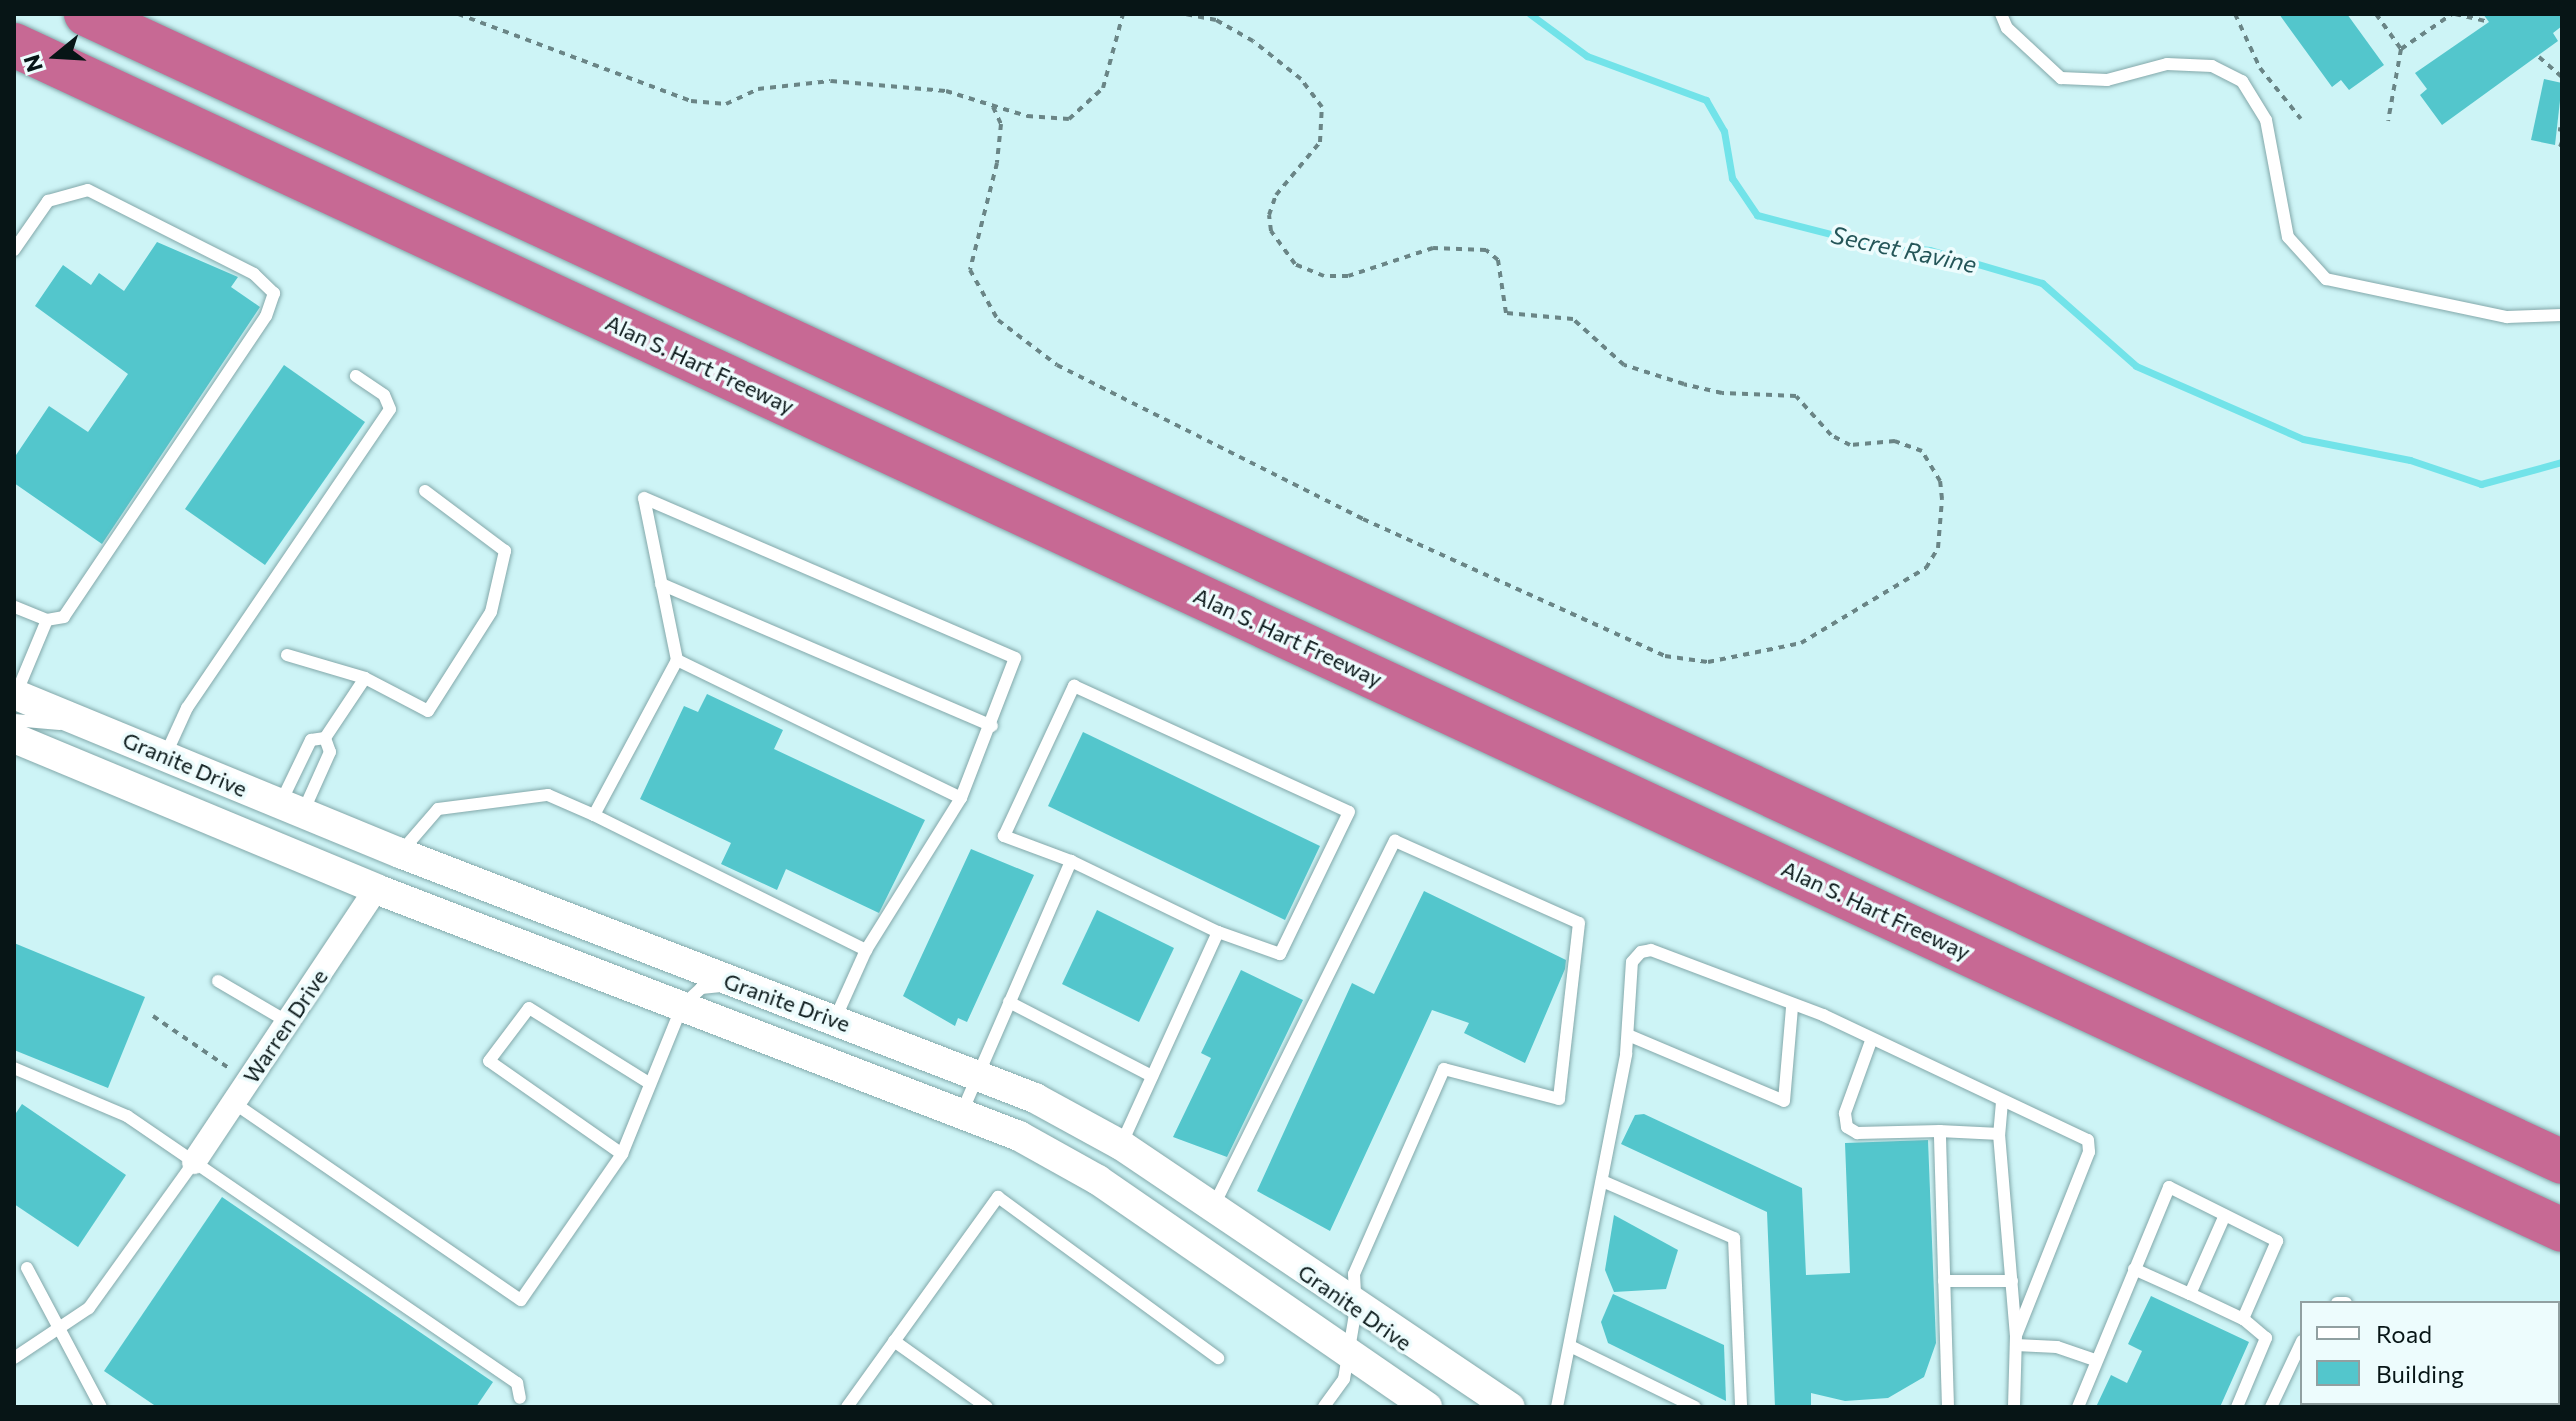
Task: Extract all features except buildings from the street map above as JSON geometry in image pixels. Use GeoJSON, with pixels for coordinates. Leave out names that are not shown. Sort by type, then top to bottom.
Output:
{"type":"FeatureCollection","features":[{"type":"Feature","properties":{"kind":"highway"},"geometry":{"type":"LineString","coordinates":[[86,14],[2562,1162]]}},
{"type":"Feature","properties":{"kind":"highway","name":"Alan S. Hart Freeway"},"geometry":{"type":"LineString","coordinates":[[14,45],[2562,1230]]}},
{"type":"Feature","properties":{"kind":"highway"},"geometry":{"type":"LineString","coordinates":[[2440,1105],[2562,1149]]}},
{"type":"Feature","properties":{"kind":"street","name":"Granite Drive"},"geometry":{"type":"LineString","coordinates":[[15,703],[95,727],[400,853],[977,1074],[1121,1145],[1356,1308],[1510,1407]]}},
{"type":"Feature","properties":{"kind":"street","name":"Granite Drive"},"geometry":{"type":"LineString","coordinates":[[14,738],[376,889],[962,1112],[1098,1180],[1427,1407]]}},
{"type":"Feature","properties":{"kind":"street"},"geometry":{"type":"LineString","coordinates":[[376,889],[400,853]]}},
{"type":"Feature","properties":{"kind":"street","name":"Warren Drive"},"geometry":{"type":"LineString","coordinates":[[194,1162],[376,889]]}},
{"type":"Feature","properties":{"kind":"lane"},"geometry":{"type":"LineString","coordinates":[[2001,14],[2007,28],[2061,78],[2107,80],[2167,64],[2212,66],[2242,81],[2266,120],[2288,237],[2326,279],[2507,317],[2562,315]]}},
{"type":"Feature","properties":{"kind":"lane"},"geometry":{"type":"LineString","coordinates":[[14,250],[48,201],[88,190],[254,274],[274,293],[266,316],[64,617],[47,620],[14,607]]}},
{"type":"Feature","properties":{"kind":"lane"},"geometry":{"type":"LineString","coordinates":[[165,756],[187,708],[390,409],[384,395],[356,376]]}},
{"type":"Feature","properties":{"kind":"lane"},"geometry":{"type":"LineString","coordinates":[[287,655],[365,678],[428,711],[491,612],[505,551],[425,491]]}},
{"type":"Feature","properties":{"kind":"lane"},"geometry":{"type":"LineString","coordinates":[[594,815],[677,660],[644,498],[1015,658],[992,726],[961,798],[866,950],[835,1019]]}},
{"type":"Feature","properties":{"kind":"lane"},"geometry":{"type":"LineString","coordinates":[[661,584],[992,726]]}},
{"type":"Feature","properties":{"kind":"lane"},"geometry":{"type":"LineString","coordinates":[[15,703],[47,620]]}},
{"type":"Feature","properties":{"kind":"lane"},"geometry":{"type":"LineString","coordinates":[[677,660],[961,798]]}},
{"type":"Feature","properties":{"kind":"lane"},"geometry":{"type":"LineString","coordinates":[[292,808],[311,740],[325,738],[365,678]]}},
{"type":"Feature","properties":{"kind":"lane"},"geometry":{"type":"LineString","coordinates":[[1074,686],[1349,812],[1280,954],[1218,932],[1071,861],[1004,836],[1074,686]]}},
{"type":"Feature","properties":{"kind":"lane"},"geometry":{"type":"LineString","coordinates":[[292,808],[330,752],[325,738]]}},
{"type":"Feature","properties":{"kind":"lane"},"geometry":{"type":"LineString","coordinates":[[400,853],[420,824],[451,806],[548,795],[866,950]]}},
{"type":"Feature","properties":{"kind":"lane"},"geometry":{"type":"LineString","coordinates":[[1213,1209],[1395,841],[1579,923],[1559,1099],[1444,1069],[1354,1274],[1356,1308],[1344,1379],[1324,1407]]}},
{"type":"Feature","properties":{"kind":"lane"},"geometry":{"type":"LineString","coordinates":[[962,1112],[1071,861]]}},
{"type":"Feature","properties":{"kind":"lane"},"geometry":{"type":"LineString","coordinates":[[1121,1145],[1218,932]]}},
{"type":"Feature","properties":{"kind":"lane"},"geometry":{"type":"LineString","coordinates":[[1557,1407],[1628,1035],[1632,962],[1641,952],[1651,950],[1792,1007],[1823,1015],[1871,1041],[2002,1102],[2080,1134],[2089,1152],[2016,1340]]}},
{"type":"Feature","properties":{"kind":"lane"},"geometry":{"type":"LineString","coordinates":[[218,981],[288,1022]]}},
{"type":"Feature","properties":{"kind":"lane"},"geometry":{"type":"LineString","coordinates":[[234,1103],[521,1300],[622,1154],[682,1006],[701,988],[739,985]]}},
{"type":"Feature","properties":{"kind":"lane"},"geometry":{"type":"LineString","coordinates":[[1009,1002],[1152,1076]]}},
{"type":"Feature","properties":{"kind":"lane"},"geometry":{"type":"LineString","coordinates":[[1628,1035],[1784,1101],[1792,1007]]}},
{"type":"Feature","properties":{"kind":"lane"},"geometry":{"type":"LineString","coordinates":[[622,1154],[489,1061],[529,1008],[649,1083]]}},
{"type":"Feature","properties":{"kind":"lane"},"geometry":{"type":"LineString","coordinates":[[1871,1041],[1845,1113],[1847,1127],[1857,1133],[1940,1131],[1999,1134]]}},
{"type":"Feature","properties":{"kind":"lane"},"geometry":{"type":"LineString","coordinates":[[14,1068],[127,1116],[517,1383],[520,1398]]}},
{"type":"Feature","properties":{"kind":"lane"},"geometry":{"type":"LineString","coordinates":[[2002,1102],[1999,1134],[2016,1340],[2014,1407]]}},
{"type":"Feature","properties":{"kind":"lane"},"geometry":{"type":"LineString","coordinates":[[1940,1131],[1948,1407]]}},
{"type":"Feature","properties":{"kind":"lane"},"geometry":{"type":"LineString","coordinates":[[14,1358],[61,1332],[108,1285],[194,1162]]}},
{"type":"Feature","properties":{"kind":"lane"},"geometry":{"type":"LineString","coordinates":[[1602,1181],[1734,1238],[1741,1407]]}},
{"type":"Feature","properties":{"kind":"lane"},"geometry":{"type":"LineString","coordinates":[[2078,1407],[2169,1187],[2277,1241],[2243,1319]]}},
{"type":"Feature","properties":{"kind":"lane"},"geometry":{"type":"LineString","coordinates":[[847,1407],[998,1197],[1218,1358]]}},
{"type":"Feature","properties":{"kind":"lane"},"geometry":{"type":"LineString","coordinates":[[2190,1294],[2225,1215]]}},
{"type":"Feature","properties":{"kind":"lane"},"geometry":{"type":"LineString","coordinates":[[27,1268],[101,1407]]}},
{"type":"Feature","properties":{"kind":"lane"},"geometry":{"type":"LineString","coordinates":[[2134,1269],[2243,1319],[2266,1338],[2237,1407]]}},
{"type":"Feature","properties":{"kind":"lane"},"geometry":{"type":"LineString","coordinates":[[1944,1281],[2012,1281]]}},
{"type":"Feature","properties":{"kind":"lane"},"geometry":{"type":"LineString","coordinates":[[2016,1340],[2057,1347],[2095,1360]]}},
{"type":"Feature","properties":{"kind":"lane"},"geometry":{"type":"LineString","coordinates":[[894,1341],[987,1407]]}},
{"type":"Feature","properties":{"kind":"lane"},"geometry":{"type":"LineString","coordinates":[[2271,1407],[2300,1345]]}},
{"type":"Feature","properties":{"kind":"lane"},"geometry":{"type":"LineString","coordinates":[[1570,1346],[1695,1407]]}},
{"type":"Feature","properties":{"kind":"path"},"geometry":{"type":"LineString","coordinates":[[458,14],[691,101],[726,104],[758,89],[831,81],[946,91],[1042,119],[1082,113],[1111,71],[1123,14]]}},
{"type":"Feature","properties":{"kind":"path"},"geometry":{"type":"LineString","coordinates":[[993,107],[1001,124],[997,163],[970,270],[998,320],[1057,365],[1363,519],[1665,656],[1708,662],[1801,643],[1926,568],[1938,548],[1942,499],[1940,481],[1922,451],[1895,441],[1850,445],[1831,435],[1796,396],[1722,393],[1684,384],[1624,365],[1573,319],[1506,313],[1498,260],[1486,250],[1433,248],[1348,276],[1324,276],[1295,264],[1271,231],[1269,215],[1276,195],[1320,142],[1322,107],[1301,79],[1253,41],[1216,20],[1186,14]]}},
{"type":"Feature","properties":{"kind":"path"},"geometry":{"type":"LineString","coordinates":[[2235,14],[2260,68],[2301,119]]}},
{"type":"Feature","properties":{"kind":"path"},"geometry":{"type":"LineString","coordinates":[[2376,14],[2401,49],[2388,121]]}},
{"type":"Feature","properties":{"kind":"path"},"geometry":{"type":"LineString","coordinates":[[2401,49],[2454,14],[2489,22]]}},
{"type":"Feature","properties":{"kind":"path"},"geometry":{"type":"LineString","coordinates":[[2539,57],[2562,77]]}},
{"type":"Feature","properties":{"kind":"path"},"geometry":{"type":"LineString","coordinates":[[153,1016],[248,1081]]}},
{"type":"Feature","properties":{"kind":"waterway","name":"Secret Ravine"},"geometry":{"type":"LineString","coordinates":[[1530,14],[1587,56],[1706,100],[1724,131],[1732,178],[1757,215],[1866,243],[1930,250],[2042,283],[2136,366],[2303,439],[2410,460],[2481,484],[2562,462]]}}]}
